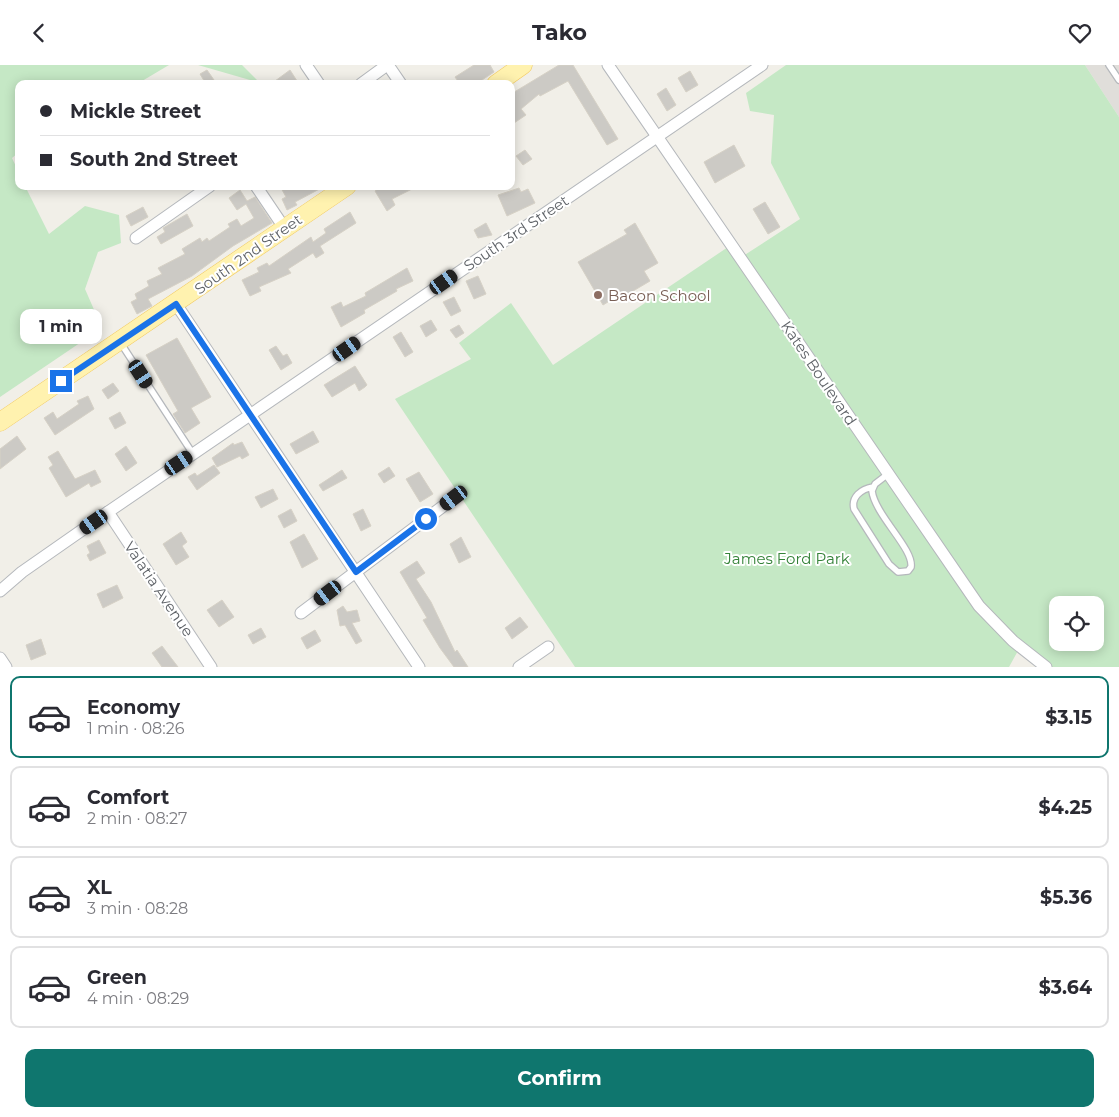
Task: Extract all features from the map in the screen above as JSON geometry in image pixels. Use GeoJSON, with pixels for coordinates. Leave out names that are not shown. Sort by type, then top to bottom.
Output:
{"type":"FeatureCollection","features":[{"type":"Feature","properties":{"kind":"main road"},"geometry":{"type":"LineString","coordinates":[[502,80],[524,65]]}},
{"type":"Feature","properties":{"kind":"main road","name":"South 2nd Street"},"geometry":{"type":"LineString","coordinates":[[0,422],[341,190]]}},
{"type":"Feature","properties":{"kind":"street"},"geometry":{"type":"LineString","coordinates":[[306,65],[316,80]]}},
{"type":"Feature","properties":{"kind":"street"},"geometry":{"type":"LineString","coordinates":[[366,80],[387,65],[398,80]]}},
{"type":"Feature","properties":{"kind":"street","name":"Kates Boulevard"},"geometry":{"type":"LineString","coordinates":[[608,65],[979,606],[1013,641],[1046,667]]}},
{"type":"Feature","properties":{"kind":"street","name":"South 3rd Street"},"geometry":{"type":"LineString","coordinates":[[0,591],[22,572],[108,512],[762,65]]}},
{"type":"Feature","properties":{"kind":"street"},"geometry":{"type":"LineString","coordinates":[[136,237],[204,190]]}},
{"type":"Feature","properties":{"kind":"street"},"geometry":{"type":"LineString","coordinates":[[259,190],[285,229]]}},
{"type":"Feature","properties":{"kind":"street"},"geometry":{"type":"LineString","coordinates":[[176,304],[419,667]]}},
{"type":"Feature","properties":{"kind":"street"},"geometry":{"type":"LineString","coordinates":[[301,613],[454,498]]}},
{"type":"Feature","properties":{"kind":"street","name":"Valatia Avenue"},"geometry":{"type":"LineString","coordinates":[[108,512],[211,667]]}},
{"type":"Feature","properties":{"kind":"street"},"geometry":{"type":"LineString","coordinates":[[519,667],[548,647]]}},
{"type":"Feature","properties":{"kind":"street"},"geometry":{"type":"LineString","coordinates":[[0,658],[6,667]]}},
{"type":"Feature","properties":{"kind":"lane"},"geometry":{"type":"LineString","coordinates":[[1110,65],[1119,80]]}},
{"type":"Feature","properties":{"kind":"lane"},"geometry":{"type":"LineString","coordinates":[[120,342],[193,454]]}},
{"type":"Feature","properties":{"kind":"lane"},"geometry":{"type":"LineString","coordinates":[[872,487],[874,502],[910,556],[911,567],[903,573],[898,573],[889,564],[852,505],[858,494],[872,487],[888,474]]}},
{"type":"Feature","properties":{"kind":"shaded area"},"geometry":{"type":"Polygon","coordinates":[[[1085,65],[1119,65],[1119,117],[1085,65]]]}},
{"type":"Feature","properties":{"kind":"green space"},"geometry":{"type":"Polygon","coordinates":[[[0,65],[169,65],[144,80],[15,80],[15,155],[12,158],[15,164],[15,190],[27,190],[49,234],[85,206],[119,215],[121,243],[98,252],[85,289],[102,328],[0,397],[0,65]]]}},
{"type":"Feature","properties":{"kind":"green space"},"geometry":{"type":"Polygon","coordinates":[[[198,65],[242,65],[257,80],[250,80],[198,65]]]}},
{"type":"Feature","properties":{"kind":"green space","name":"James Ford Park"},"geometry":{"type":"Polygon","coordinates":[[[786,65],[1085,65],[1119,117],[1119,667],[1044,667],[1019,649],[1009,667],[575,667],[395,399],[471,359],[459,343],[511,303],[553,365],[731,245],[740,258],[800,219],[771,163],[774,115],[750,111],[746,93],[786,65]]]}},
{"type":"Feature","properties":{"kind":"building"},"geometry":{"type":"Polygon","coordinates":[[[474,65],[490,65],[494,72],[482,80],[457,80],[455,77],[474,65]]]}},
{"type":"Feature","properties":{"kind":"building"},"geometry":{"type":"Polygon","coordinates":[[[559,65],[573,65],[618,139],[607,145],[568,81],[540,96],[539,94],[521,109],[526,115],[515,122],[515,92],[559,65]]]}},
{"type":"Feature","properties":{"kind":"building"},"geometry":{"type":"Polygon","coordinates":[[[207,70],[214,80],[204,80],[200,74],[207,70]]]}},
{"type":"Feature","properties":{"kind":"building"},"geometry":{"type":"Polygon","coordinates":[[[290,70],[296,80],[276,80],[290,70]]]}},
{"type":"Feature","properties":{"kind":"building"},"geometry":{"type":"Polygon","coordinates":[[[690,71],[698,85],[686,92],[678,78],[690,71]]]}},
{"type":"Feature","properties":{"kind":"building"},"geometry":{"type":"Polygon","coordinates":[[[666,88],[676,105],[667,111],[657,94],[666,88]]]}},
{"type":"Feature","properties":{"kind":"building"},"geometry":{"type":"Polygon","coordinates":[[[734,145],[745,166],[715,183],[704,162],[734,145]]]}},
{"type":"Feature","properties":{"kind":"building"},"geometry":{"type":"Polygon","coordinates":[[[525,150],[532,159],[523,165],[516,156],[525,150]]]}},
{"type":"Feature","properties":{"kind":"building"},"geometry":{"type":"Polygon","coordinates":[[[519,188],[521,192],[528,189],[535,203],[507,216],[498,195],[519,188]]]}},
{"type":"Feature","properties":{"kind":"building"},"geometry":{"type":"Polygon","coordinates":[[[240,190],[247,201],[255,197],[272,223],[233,246],[192,276],[148,299],[152,306],[137,314],[131,302],[137,299],[135,294],[149,286],[147,281],[162,274],[158,268],[185,254],[182,249],[200,238],[202,242],[207,238],[209,241],[230,227],[228,224],[237,219],[241,226],[254,218],[246,204],[237,210],[229,198],[240,190]]]}},
{"type":"Feature","properties":{"kind":"building"},"geometry":{"type":"Polygon","coordinates":[[[282,190],[318,190],[295,202],[297,205],[287,210],[282,199],[286,197],[282,190]]]}},
{"type":"Feature","properties":{"kind":"building"},"geometry":{"type":"Polygon","coordinates":[[[410,190],[392,199],[395,205],[387,211],[375,191],[410,190]]]}},
{"type":"Feature","properties":{"kind":"building"},"geometry":{"type":"Polygon","coordinates":[[[765,202],[780,227],[768,234],[753,209],[765,202]]]}},
{"type":"Feature","properties":{"kind":"building"},"geometry":{"type":"Polygon","coordinates":[[[143,207],[148,217],[131,226],[126,216],[143,207]]]}},
{"type":"Feature","properties":{"kind":"building"},"geometry":{"type":"Polygon","coordinates":[[[350,212],[356,223],[320,246],[324,253],[316,258],[313,253],[288,269],[291,273],[259,287],[261,291],[250,296],[242,280],[259,272],[257,268],[267,263],[269,266],[311,237],[313,242],[326,233],[324,229],[350,212]]]}},
{"type":"Feature","properties":{"kind":"building"},"geometry":{"type":"Polygon","coordinates":[[[187,214],[193,226],[161,244],[157,237],[165,232],[163,228],[187,214]]]}},
{"type":"Feature","properties":{"kind":"building"},"geometry":{"type":"Polygon","coordinates":[[[486,223],[492,235],[478,238],[474,230],[486,223]]]}},
{"type":"Feature","properties":{"kind":"building"},"geometry":{"type":"Polygon","coordinates":[[[635,223],[658,263],[644,271],[650,281],[623,297],[621,294],[603,305],[578,262],[627,234],[624,230],[635,223]]]}},
{"type":"Feature","properties":{"kind":"building"},"geometry":{"type":"Polygon","coordinates":[[[407,268],[413,281],[396,289],[397,291],[364,310],[365,313],[341,327],[331,307],[341,302],[343,307],[366,296],[365,293],[407,268]]]}},
{"type":"Feature","properties":{"kind":"building"},"geometry":{"type":"Polygon","coordinates":[[[478,276],[486,294],[474,299],[466,281],[478,276]]]}},
{"type":"Feature","properties":{"kind":"building"},"geometry":{"type":"Polygon","coordinates":[[[454,297],[461,311],[451,316],[443,302],[454,297]]]}},
{"type":"Feature","properties":{"kind":"building"},"geometry":{"type":"Polygon","coordinates":[[[431,320],[437,330],[426,337],[420,326],[431,320]]]}},
{"type":"Feature","properties":{"kind":"building"},"geometry":{"type":"Polygon","coordinates":[[[459,325],[464,333],[456,338],[450,330],[459,325]]]}},
{"type":"Feature","properties":{"kind":"building"},"geometry":{"type":"Polygon","coordinates":[[[401,332],[413,352],[405,357],[393,337],[401,332]]]}},
{"type":"Feature","properties":{"kind":"building"},"geometry":{"type":"Polygon","coordinates":[[[177,338],[211,397],[191,408],[200,423],[185,433],[173,414],[178,411],[146,355],[177,338]]]}},
{"type":"Feature","properties":{"kind":"building"},"geometry":{"type":"Polygon","coordinates":[[[276,346],[283,356],[287,354],[292,363],[281,370],[269,350],[276,346]]]}},
{"type":"Feature","properties":{"kind":"building"},"geometry":{"type":"Polygon","coordinates":[[[355,366],[367,385],[359,391],[355,383],[332,397],[324,385],[355,366]]]}},
{"type":"Feature","properties":{"kind":"building"},"geometry":{"type":"Polygon","coordinates":[[[113,383],[119,391],[108,399],[102,390],[113,383]]]}},
{"type":"Feature","properties":{"kind":"building"},"geometry":{"type":"Polygon","coordinates":[[[88,396],[94,409],[55,435],[44,418],[53,412],[57,419],[79,404],[77,401],[88,396]]]}},
{"type":"Feature","properties":{"kind":"building"},"geometry":{"type":"Polygon","coordinates":[[[120,412],[126,423],[115,429],[109,418],[120,412]]]}},
{"type":"Feature","properties":{"kind":"building"},"geometry":{"type":"Polygon","coordinates":[[[313,431],[319,442],[296,454],[290,444],[313,431]]]}},
{"type":"Feature","properties":{"kind":"building"},"geometry":{"type":"Polygon","coordinates":[[[17,436],[26,449],[0,469],[0,449],[17,436]]]}},
{"type":"Feature","properties":{"kind":"building"},"geometry":{"type":"Polygon","coordinates":[[[242,442],[249,455],[242,459],[240,456],[217,467],[212,458],[233,443],[234,445],[242,442]]]}},
{"type":"Feature","properties":{"kind":"building"},"geometry":{"type":"Polygon","coordinates":[[[126,446],[137,463],[126,471],[115,454],[126,446]]]}},
{"type":"Feature","properties":{"kind":"building"},"geometry":{"type":"Polygon","coordinates":[[[58,451],[75,479],[95,470],[101,482],[91,487],[89,483],[66,497],[49,468],[53,465],[48,457],[58,451]]]}},
{"type":"Feature","properties":{"kind":"building"},"geometry":{"type":"Polygon","coordinates":[[[214,465],[220,473],[197,490],[188,477],[195,473],[197,476],[214,465]]]}},
{"type":"Feature","properties":{"kind":"building"},"geometry":{"type":"Polygon","coordinates":[[[389,467],[395,476],[384,483],[378,474],[389,467]]]}},
{"type":"Feature","properties":{"kind":"building"},"geometry":{"type":"Polygon","coordinates":[[[342,470],[347,478],[323,491],[319,485],[342,470]]]}},
{"type":"Feature","properties":{"kind":"building"},"geometry":{"type":"Polygon","coordinates":[[[419,472],[433,494],[420,502],[406,479],[419,472]]]}},
{"type":"Feature","properties":{"kind":"building"},"geometry":{"type":"Polygon","coordinates":[[[273,489],[278,499],[261,508],[255,497],[273,489]]]}},
{"type":"Feature","properties":{"kind":"building"},"geometry":{"type":"Polygon","coordinates":[[[291,509],[297,521],[284,528],[278,516],[291,509]]]}},
{"type":"Feature","properties":{"kind":"building"},"geometry":{"type":"Polygon","coordinates":[[[363,509],[371,526],[361,531],[353,514],[363,509]]]}},
{"type":"Feature","properties":{"kind":"building"},"geometry":{"type":"Polygon","coordinates":[[[181,532],[187,542],[182,546],[189,557],[176,565],[163,544],[181,532]]]}},
{"type":"Feature","properties":{"kind":"building"},"geometry":{"type":"Polygon","coordinates":[[[304,534],[318,559],[302,568],[290,542],[304,534]]]}},
{"type":"Feature","properties":{"kind":"building"},"geometry":{"type":"Polygon","coordinates":[[[461,537],[471,557],[459,563],[450,544],[461,537]]]}},
{"type":"Feature","properties":{"kind":"building"},"geometry":{"type":"Polygon","coordinates":[[[99,540],[106,553],[90,561],[87,555],[90,553],[87,546],[99,540]]]}},
{"type":"Feature","properties":{"kind":"building"},"geometry":{"type":"Polygon","coordinates":[[[417,561],[425,573],[416,579],[431,602],[455,652],[457,650],[468,667],[454,667],[423,620],[427,618],[400,572],[417,561]]]}},
{"type":"Feature","properties":{"kind":"building"},"geometry":{"type":"Polygon","coordinates":[[[117,585],[123,598],[103,608],[97,594],[117,585]]]}},
{"type":"Feature","properties":{"kind":"building"},"geometry":{"type":"Polygon","coordinates":[[[222,600],[234,617],[219,627],[207,610],[222,600]]]}},
{"type":"Feature","properties":{"kind":"building"},"geometry":{"type":"Polygon","coordinates":[[[343,606],[347,612],[357,610],[360,621],[352,623],[362,641],[356,644],[345,625],[340,626],[337,610],[343,606]]]}},
{"type":"Feature","properties":{"kind":"building"},"geometry":{"type":"Polygon","coordinates":[[[520,617],[528,627],[512,639],[505,628],[520,617]]]}},
{"type":"Feature","properties":{"kind":"building"},"geometry":{"type":"Polygon","coordinates":[[[261,628],[266,637],[253,644],[248,635],[261,628]]]}},
{"type":"Feature","properties":{"kind":"building"},"geometry":{"type":"Polygon","coordinates":[[[315,630],[321,641],[307,649],[301,638],[315,630]]]}},
{"type":"Feature","properties":{"kind":"building"},"geometry":{"type":"Polygon","coordinates":[[[41,639],[46,654],[31,660],[26,645],[41,639]]]}},
{"type":"Feature","properties":{"kind":"building"},"geometry":{"type":"Polygon","coordinates":[[[162,646],[178,667],[162,667],[152,653],[162,646]]]}},
{"type":"Feature","properties":{"kind":"place","name":"Bacon School"},"geometry":{"type":"Point","coordinates":[598,295]}},
{"type":"Feature","properties":{"kind":"route"},"geometry":{"type":"LineString","coordinates":[[61,381],[176,304],[356,572],[426,519]]}}]}
